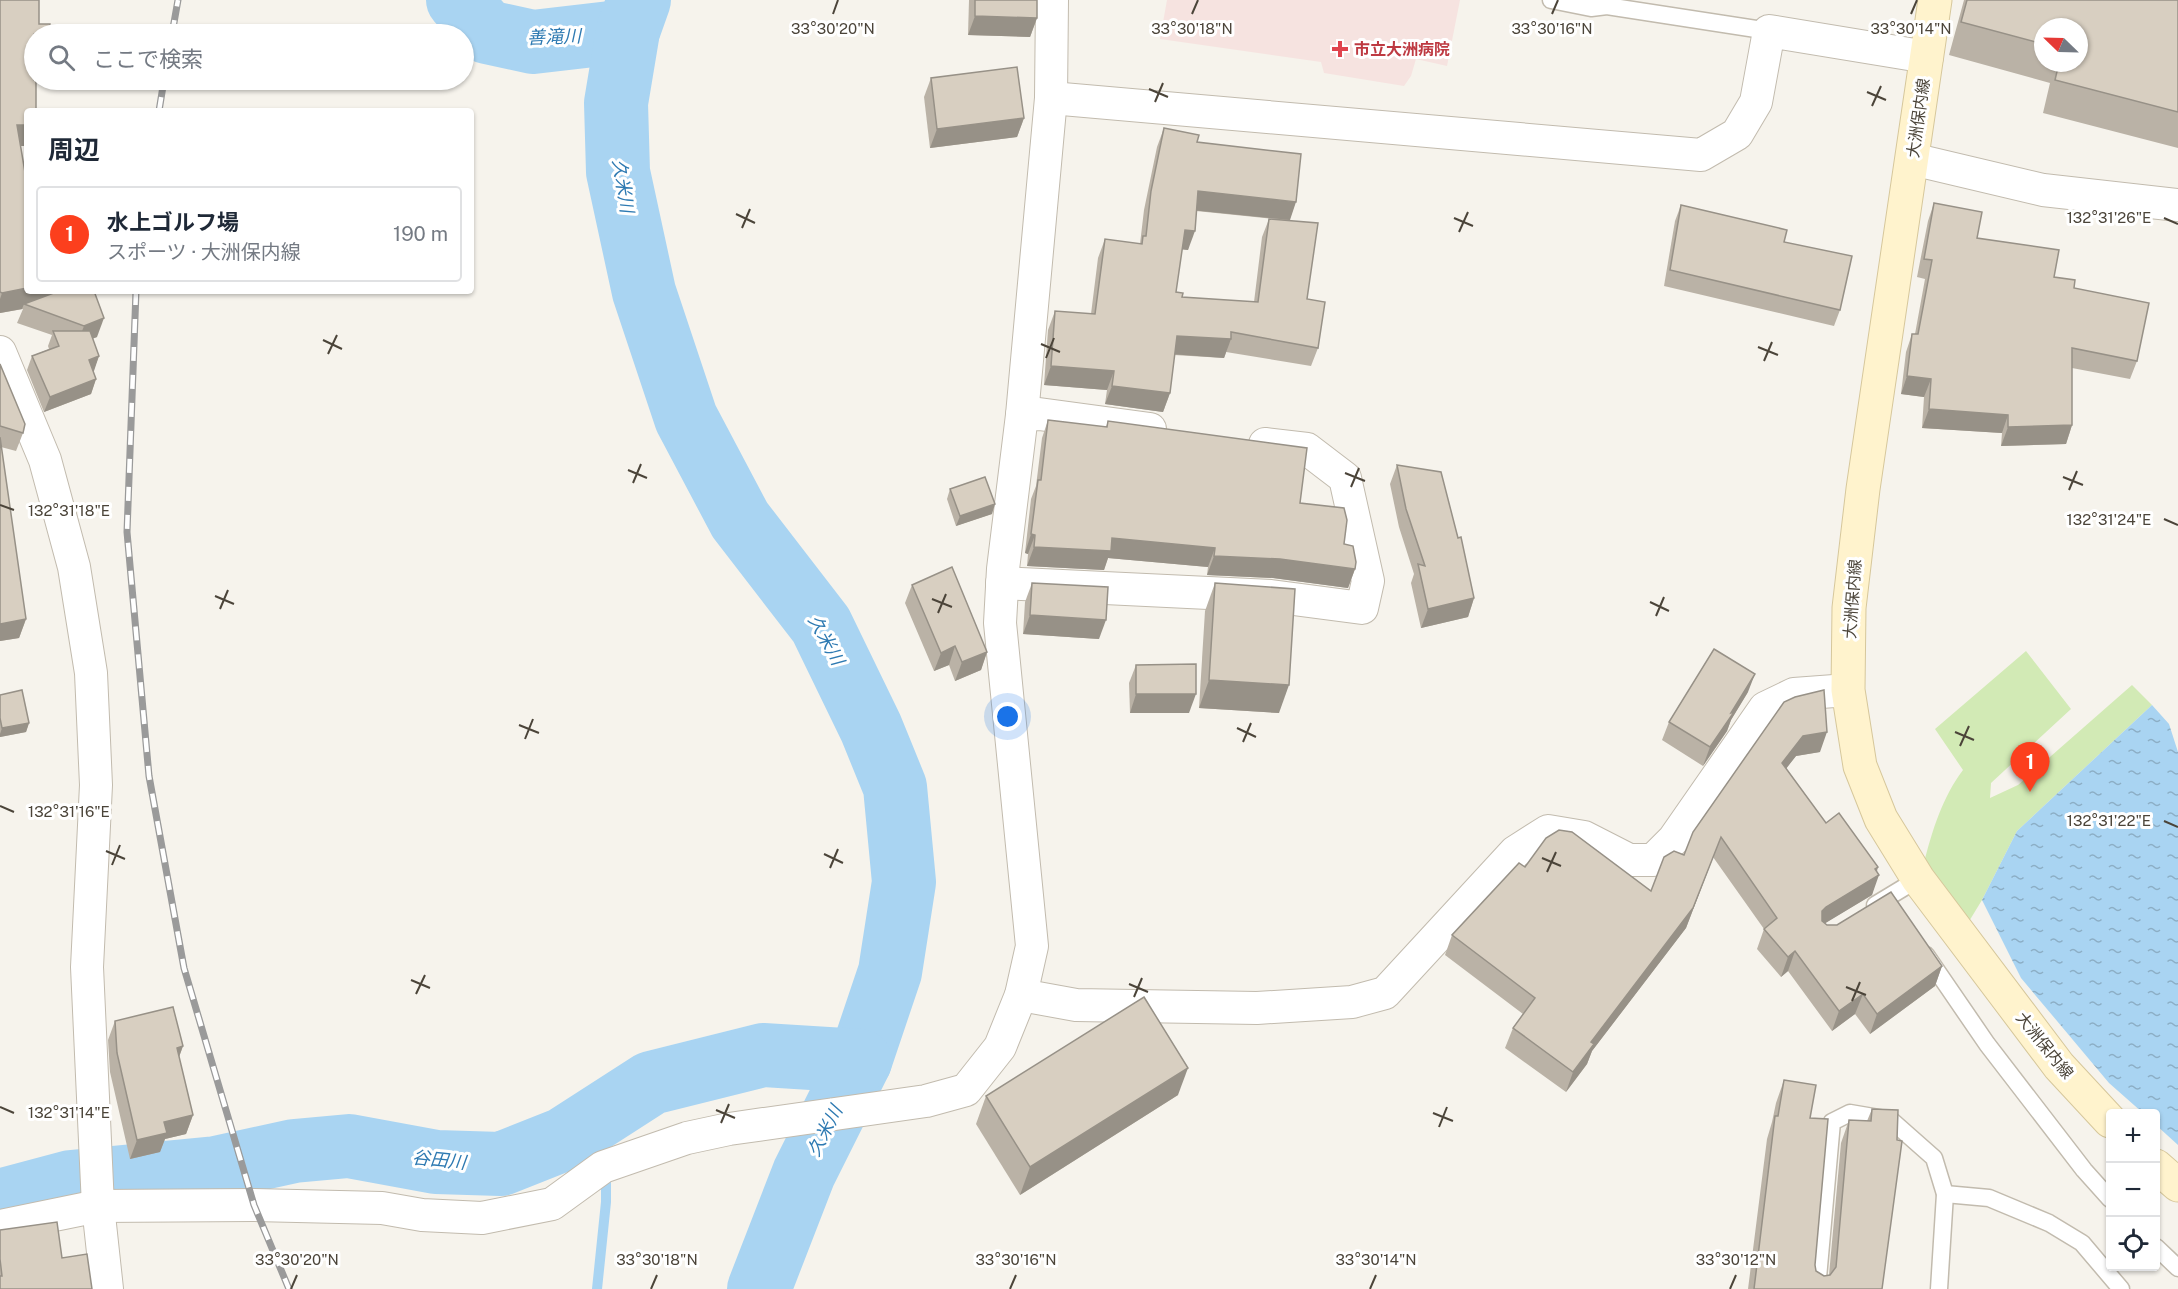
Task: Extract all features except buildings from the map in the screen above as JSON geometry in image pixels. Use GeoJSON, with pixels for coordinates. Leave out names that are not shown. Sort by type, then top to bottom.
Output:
{"type":"FeatureCollection","features":[{"type":"Feature","properties":{"kind":"main road","name":"大洲保内線"},"geometry":{"type":"LineString","coordinates":[[1935,0],[1863,489],[1849,608],[1848,690],[1860,766],[1881,819],[1918,879],[2059,1066],[2106,1117]]}},
{"type":"Feature","properties":{"kind":"main road"},"geometry":{"type":"LineString","coordinates":[[2160,1169],[2178,1185]]}},
{"type":"Feature","properties":{"kind":"street"},"geometry":{"type":"LineString","coordinates":[[0,1226],[98,1206],[254,1205],[382,1208],[422,1215],[482,1218],[552,1204],[603,1167],[687,1138],[729,1129],[926,1101],[966,1090],[1000,1047],[1021,995],[1032,946],[1000,623],[1002,583],[1022,415],[1051,98],[1052,0]]}},
{"type":"Feature","properties":{"kind":"street"},"geometry":{"type":"LineString","coordinates":[[1051,98],[1701,155],[1737,134],[1756,102],[1769,31],[1927,57]]}},
{"type":"Feature","properties":{"kind":"street"},"geometry":{"type":"LineString","coordinates":[[1912,159],[2043,189],[2178,206]]}},
{"type":"Feature","properties":{"kind":"street"},"geometry":{"type":"LineString","coordinates":[[0,352],[45,460],[74,567],[91,673],[96,786],[87,967],[98,1206],[107,1289]]}},
{"type":"Feature","properties":{"kind":"street"},"geometry":{"type":"LineString","coordinates":[[1022,415],[1039,414],[1179,432]]}},
{"type":"Feature","properties":{"kind":"street"},"geometry":{"type":"LineString","coordinates":[[1002,583],[1271,596],[1362,608],[1368,581],[1345,478],[1306,449],[1237,440]]}},
{"type":"Feature","properties":{"kind":"street"},"geometry":{"type":"LineString","coordinates":[[1021,995],[1076,1005],[1257,1008],[1352,1002],[1385,993],[1515,852],[1548,831],[1584,837],[1629,860],[1653,860],[1674,839],[1765,708],[1794,694],[1848,690]]}},
{"type":"Feature","properties":{"kind":"lane"},"geometry":{"type":"LineString","coordinates":[[1551,0],[1591,8],[1607,3],[1769,31]]}},
{"type":"Feature","properties":{"kind":"lane"},"geometry":{"type":"LineString","coordinates":[[1862,913],[1918,879]]}},
{"type":"Feature","properties":{"kind":"lane"},"geometry":{"type":"LineString","coordinates":[[1890,896],[1901,914]]}},
{"type":"Feature","properties":{"kind":"lane"},"geometry":{"type":"LineString","coordinates":[[1918,941],[1988,1044],[2084,1170],[2106,1195]]}},
{"type":"Feature","properties":{"kind":"lane"},"geometry":{"type":"LineString","coordinates":[[1817,1289],[1832,1122],[1850,1113],[1891,1120],[1934,1158],[1945,1194],[1939,1289]]}},
{"type":"Feature","properties":{"kind":"lane"},"geometry":{"type":"LineString","coordinates":[[1945,1194],[1989,1198],[2049,1223],[2082,1243],[2121,1289]]}},
{"type":"Feature","properties":{"kind":"lane"},"geometry":{"type":"LineString","coordinates":[[2160,1251],[2178,1268]]}},
{"type":"Feature","properties":{"kind":"shaded area","name":"市立大洲病院"},"geometry":{"type":"Polygon","coordinates":[[[1167,0],[1460,0],[1447,66],[1416,59],[1411,76],[1404,86],[1324,73],[1321,62],[1160,39],[1167,0]]]}},
{"type":"Feature","properties":{"kind":"green space"},"geometry":{"type":"Polygon","coordinates":[[[2026,651],[2071,709],[1991,783],[1990,798],[2018,785],[2132,685],[2152,705],[2017,831],[1968,923],[1924,863],[1939,814],[1963,770],[1935,729],[2026,651]]]}},
{"type":"Feature","properties":{"kind":"water"},"geometry":{"type":"Polygon","coordinates":[[[2152,705],[2169,724],[2178,752],[2178,1145],[2160,1129],[2160,1109],[2138,1109],[2109,1083],[2021,978],[1982,900],[2017,831],[2152,705]]]}},
{"type":"Feature","properties":{"kind":"waterway","name":"善滝川"},"geometry":{"type":"LineString","coordinates":[[458,0],[487,32],[533,42],[628,31]]}},
{"type":"Feature","properties":{"kind":"waterway","name":"久米川"},"geometry":{"type":"LineString","coordinates":[[639,0],[628,31],[616,103],[618,172],[644,292],[686,418],[740,520],[821,625],[871,728],[895,787],[904,882],[890,972],[860,1061],[804,1173],[759,1289]]}},
{"type":"Feature","properties":{"kind":"waterway","name":"谷田川"},"geometry":{"type":"LineString","coordinates":[[0,1201],[71,1182],[216,1168],[294,1151],[349,1146],[436,1162],[501,1164],[564,1139],[651,1083],[763,1055],[860,1061]]}},
{"type":"Feature","properties":{"kind":"waterway"},"geometry":{"type":"LineString","coordinates":[[596,1118],[606,1136],[606,1202],[597,1289]]}},
{"type":"Feature","properties":{"kind":"railway"},"geometry":{"type":"LineString","coordinates":[[174,24],[178,0]]}},
{"type":"Feature","properties":{"kind":"railway"},"geometry":{"type":"LineString","coordinates":[[159,108],[162,90]]}},
{"type":"Feature","properties":{"kind":"railway"},"geometry":{"type":"LineString","coordinates":[[136,294],[127,532],[149,776],[184,968],[254,1205],[289,1289]]}},
{"type":"Feature","properties":{"kind":"place","name":"市立大洲病院"},"geometry":{"type":"Point","coordinates":[1340,49]}},
{"type":"Feature","properties":{"kind":"place","name":"水上ゴルフ場"},"geometry":{"type":"Point","coordinates":[2030,792]}}]}
